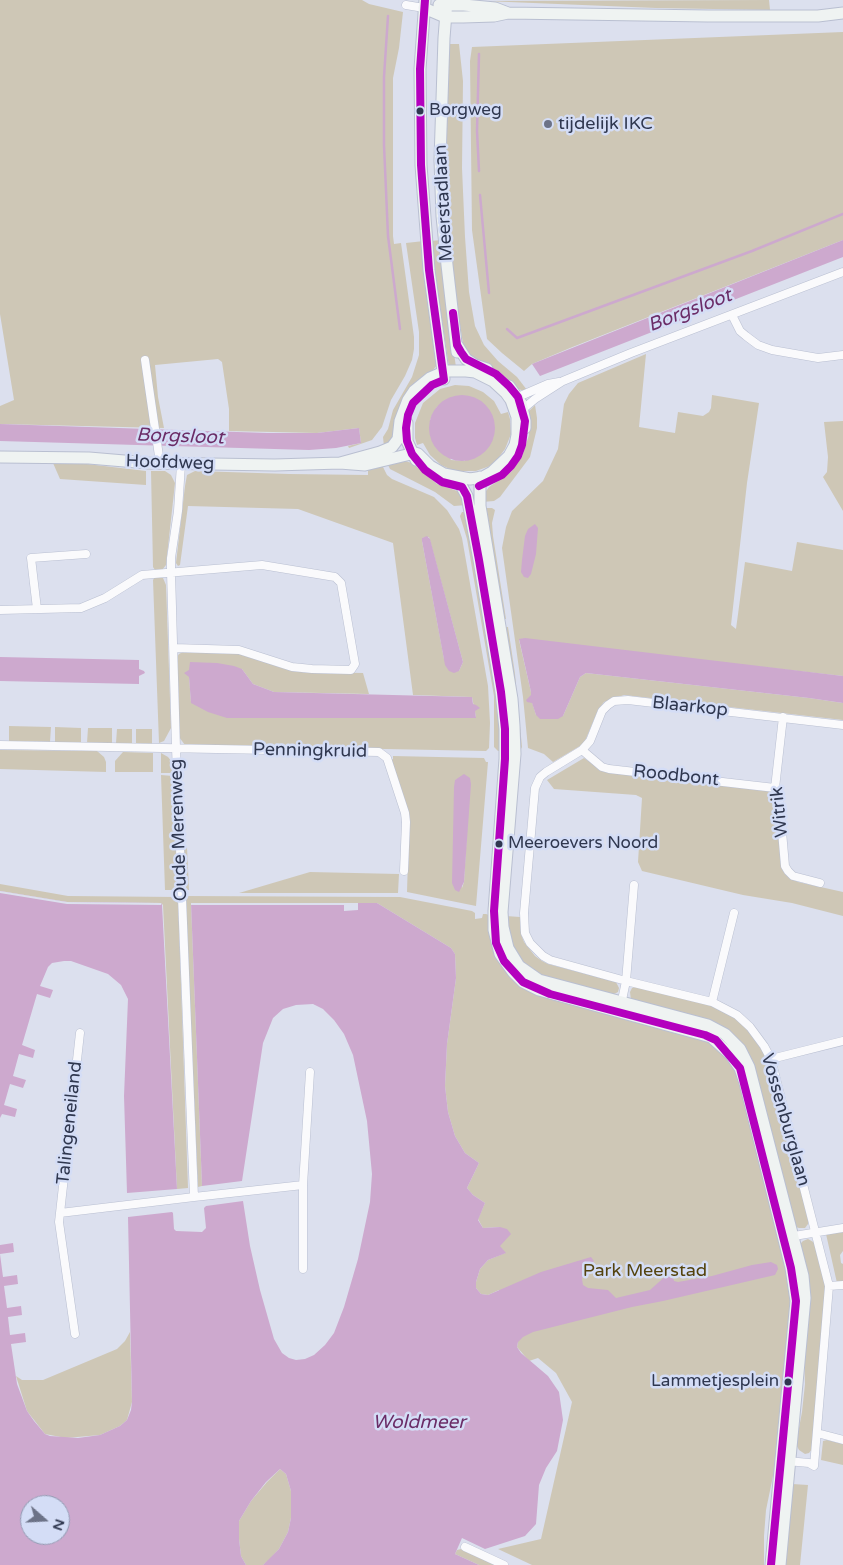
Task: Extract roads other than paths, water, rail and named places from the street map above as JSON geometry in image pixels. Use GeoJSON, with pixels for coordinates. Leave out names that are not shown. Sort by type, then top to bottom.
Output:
{"type":"FeatureCollection","features":[{"type":"Feature","properties":{"kind":"main road"},"geometry":{"type":"LineString","coordinates":[[425,4],[446,2],[495,8],[508,13]]}},
{"type":"Feature","properties":{"kind":"main road","name":"Meerstadlaan"},"geometry":{"type":"LineString","coordinates":[[446,2],[440,160],[445,245],[457,345],[470,368]]}},
{"type":"Feature","properties":{"kind":"main road"},"geometry":{"type":"LineString","coordinates":[[425,4],[444,17],[494,16],[508,13],[708,16],[818,16],[843,13]]}},
{"type":"Feature","properties":{"kind":"main road","name":"Meerstadlaan"},"geometry":{"type":"LineString","coordinates":[[425,4],[420,69],[421,165],[429,270],[444,376]]}},
{"type":"Feature","properties":{"kind":"main road"},"geometry":{"type":"LineString","coordinates":[[470,368],[496,374],[523,409],[525,433],[518,456],[502,475],[462,487],[447,483],[425,470],[412,454],[407,442],[406,428],[411,409],[422,393],[444,376],[470,368]]}},
{"type":"Feature","properties":{"kind":"main road"},"geometry":{"type":"LineString","coordinates":[[444,376],[477,381],[493,390],[504,401],[515,399]]}},
{"type":"Feature","properties":{"kind":"main road","name":"Hoofdweg"},"geometry":{"type":"LineString","coordinates":[[340,463],[392,447],[398,439],[403,410],[408,400],[430,378],[444,376]]}},
{"type":"Feature","properties":{"kind":"main road"},"geometry":{"type":"LineString","coordinates":[[412,454],[418,454],[430,466],[444,474],[480,482],[500,466],[509,456],[515,445],[518,424],[515,399]]}},
{"type":"Feature","properties":{"kind":"main road","name":"Hoofdweg"},"geometry":{"type":"LineString","coordinates":[[0,457],[89,458],[160,464],[275,465],[340,463],[365,465],[412,454]]}},
{"type":"Feature","properties":{"kind":"main road","name":"Vossenburglaan"},"geometry":{"type":"LineString","coordinates":[[480,482],[480,506],[514,719],[514,754],[502,912],[505,940],[519,966],[532,976],[546,983],[705,1035],[716,1040],[731,1055],[740,1068],[788,1237],[796,1301],[780,1565]]}},
{"type":"Feature","properties":{"kind":"main road","name":"Vossenburglaan"},"geometry":{"type":"LineString","coordinates":[[462,487],[467,496],[478,552],[501,692],[505,729],[494,911],[496,943],[504,961],[528,985],[550,994],[620,1007]]}},
{"type":"Feature","properties":{"kind":"main road","name":"Vossenburglaan"},"geometry":{"type":"LineString","coordinates":[[771,1565],[786,1460]]}},
{"type":"Feature","properties":{"kind":"street"},"geometry":{"type":"LineString","coordinates":[[406,5],[425,4]]}},
{"type":"Feature","properties":{"kind":"street"},"geometry":{"type":"LineString","coordinates":[[523,409],[563,381],[843,272]]}},
{"type":"Feature","properties":{"kind":"street"},"geometry":{"type":"LineString","coordinates":[[732,315],[740,331],[758,345],[772,350],[818,358],[843,356]]}},
{"type":"Feature","properties":{"kind":"street"},"geometry":{"type":"LineString","coordinates":[[145,360],[160,464]]}},
{"type":"Feature","properties":{"kind":"street"},"geometry":{"type":"LineString","coordinates":[[515,399],[548,384],[563,381]]}},
{"type":"Feature","properties":{"kind":"street","name":"Oude Merenweg"},"geometry":{"type":"LineString","coordinates":[[181,464],[171,572],[194,1197]]}},
{"type":"Feature","properties":{"kind":"street"},"geometry":{"type":"LineString","coordinates":[[37,609],[31,558],[86,554]]}},
{"type":"Feature","properties":{"kind":"street"},"geometry":{"type":"LineString","coordinates":[[0,610],[81,608],[105,598],[142,575],[262,565],[335,577],[341,583],[356,664],[351,670],[312,669],[292,667],[240,650],[174,648]]}},
{"type":"Feature","properties":{"kind":"street","name":"Blaarkop"},"geometry":{"type":"LineString","coordinates":[[567,759],[582,750],[590,741],[602,711],[614,701],[628,700],[843,725]]}},
{"type":"Feature","properties":{"kind":"street","name":"Witrik"},"geometry":{"type":"LineString","coordinates":[[783,717],[775,788],[779,797],[785,866],[793,876],[820,883]]}},
{"type":"Feature","properties":{"kind":"street"},"geometry":{"type":"LineString","coordinates":[[0,745],[176,748]]}},
{"type":"Feature","properties":{"kind":"street","name":"Penningkruid"},"geometry":{"type":"LineString","coordinates":[[176,748],[379,752],[384,754],[390,766],[405,813],[404,871]]}},
{"type":"Feature","properties":{"kind":"street","name":"Roodbont"},"geometry":{"type":"LineString","coordinates":[[582,750],[602,767],[609,769],[775,788]]}},
{"type":"Feature","properties":{"kind":"street","name":"Vossenburglaan"},"geometry":{"type":"LineString","coordinates":[[567,759],[540,777],[535,788],[524,913],[525,933],[530,943],[536,951],[550,960],[712,1002],[737,1015],[750,1027],[771,1059],[829,1286],[814,1466],[809,1463],[786,1460]]}},
{"type":"Feature","properties":{"kind":"street"},"geometry":{"type":"LineString","coordinates":[[620,1007],[626,981],[634,885]]}},
{"type":"Feature","properties":{"kind":"street"},"geometry":{"type":"LineString","coordinates":[[712,1002],[734,914]]}},
{"type":"Feature","properties":{"kind":"street","name":"Talingeneiland"},"geometry":{"type":"LineString","coordinates":[[75,1334],[60,1213],[80,1033]]}},
{"type":"Feature","properties":{"kind":"street"},"geometry":{"type":"LineString","coordinates":[[771,1059],[843,1041]]}},
{"type":"Feature","properties":{"kind":"street"},"geometry":{"type":"LineString","coordinates":[[303,1268],[303,1186],[310,1072]]}},
{"type":"Feature","properties":{"kind":"street","name":"Talingeneiland"},"geometry":{"type":"LineString","coordinates":[[60,1213],[303,1186]]}},
{"type":"Feature","properties":{"kind":"street"},"geometry":{"type":"LineString","coordinates":[[788,1237],[843,1228]]}},
{"type":"Feature","properties":{"kind":"street"},"geometry":{"type":"LineString","coordinates":[[829,1286],[843,1285]]}},
{"type":"Feature","properties":{"kind":"street"},"geometry":{"type":"LineString","coordinates":[[817,1433],[843,1440]]}},
{"type":"Feature","properties":{"kind":"street"},"geometry":{"type":"LineString","coordinates":[[465,1547],[504,1565]]}},
{"type":"Feature","properties":{"kind":"water","name":"Borgsloot"},"geometry":{"type":"Polygon","coordinates":[[[843,240],[843,257],[540,376],[532,364],[843,240]]]}},
{"type":"Feature","properties":{"kind":"water"},"geometry":{"type":"Polygon","coordinates":[[[462,395],[475,398],[485,405],[492,415],[495,428],[492,441],[485,451],[475,458],[462,461],[449,458],[439,451],[432,441],[429,428],[432,415],[439,405],[449,398],[462,395]]]}},
{"type":"Feature","properties":{"kind":"water","name":"Borgsloot"},"geometry":{"type":"Polygon","coordinates":[[[0,424],[267,433],[317,433],[359,428],[361,443],[336,448],[309,450],[0,441],[0,424]]]}},
{"type":"Feature","properties":{"kind":"water"},"geometry":{"type":"Polygon","coordinates":[[[535,524],[538,528],[536,554],[531,574],[528,578],[524,577],[521,572],[525,536],[528,529],[535,524]]]}},
{"type":"Feature","properties":{"kind":"water"},"geometry":{"type":"Polygon","coordinates":[[[427,536],[430,539],[463,662],[459,671],[454,673],[449,671],[445,665],[422,541],[422,538],[427,536]]]}},
{"type":"Feature","properties":{"kind":"water"},"geometry":{"type":"Polygon","coordinates":[[[525,638],[843,676],[843,703],[586,673],[580,677],[563,716],[558,719],[540,719],[536,715],[532,703],[526,700],[531,695],[531,692],[519,639],[525,638]]]}},
{"type":"Feature","properties":{"kind":"water"},"geometry":{"type":"Polygon","coordinates":[[[0,657],[139,660],[139,669],[145,673],[139,676],[139,684],[0,681],[0,657]]]}},
{"type":"Feature","properties":{"kind":"water"},"geometry":{"type":"Polygon","coordinates":[[[190,662],[234,666],[242,669],[253,684],[274,692],[472,697],[473,704],[480,708],[475,711],[476,718],[227,718],[208,712],[191,703],[189,677],[184,673],[189,670],[190,662]]]}},
{"type":"Feature","properties":{"kind":"water"},"geometry":{"type":"Polygon","coordinates":[[[464,774],[470,778],[471,784],[464,882],[459,892],[455,890],[452,883],[454,787],[455,780],[464,774]]]}},
{"type":"Feature","properties":{"kind":"water"},"geometry":{"type":"Polygon","coordinates":[[[0,891],[67,902],[161,903],[177,1189],[127,1193],[124,1096],[128,999],[121,985],[108,974],[71,961],[52,963],[48,967],[40,986],[53,990],[50,998],[37,994],[22,1045],[35,1050],[33,1058],[19,1054],[13,1076],[26,1080],[23,1088],[10,1084],[4,1105],[17,1109],[15,1117],[2,1114],[0,1118],[0,891]]]}},
{"type":"Feature","properties":{"kind":"water","name":"Woldmeer"},"geometry":{"type":"Polygon","coordinates":[[[191,903],[377,903],[451,948],[455,954],[456,978],[447,1044],[445,1086],[448,1112],[455,1136],[465,1153],[479,1163],[467,1188],[473,1195],[485,1203],[478,1220],[483,1228],[500,1227],[507,1229],[511,1234],[500,1246],[506,1253],[488,1260],[480,1269],[476,1288],[481,1294],[488,1295],[541,1272],[591,1257],[594,1261],[586,1269],[582,1279],[583,1285],[588,1288],[608,1290],[616,1298],[650,1290],[668,1274],[672,1273],[674,1281],[678,1282],[771,1262],[777,1265],[778,1269],[775,1275],[632,1307],[533,1332],[523,1337],[518,1342],[517,1347],[521,1353],[548,1376],[559,1392],[563,1420],[557,1451],[546,1468],[539,1485],[536,1524],[525,1536],[485,1549],[462,1538],[455,1554],[479,1565],[263,1565],[279,1549],[288,1532],[291,1518],[291,1491],[286,1474],[280,1469],[266,1482],[251,1501],[239,1521],[241,1556],[246,1565],[0,1565],[0,1254],[3,1277],[17,1275],[18,1284],[4,1286],[7,1308],[21,1306],[22,1315],[8,1317],[10,1335],[25,1333],[26,1342],[11,1344],[17,1384],[27,1411],[45,1434],[50,1436],[78,1438],[100,1435],[120,1426],[127,1420],[131,1410],[128,1217],[172,1212],[174,1229],[176,1231],[202,1232],[206,1228],[204,1208],[206,1206],[243,1201],[250,1246],[274,1339],[282,1353],[296,1360],[314,1355],[325,1345],[334,1333],[344,1307],[358,1259],[370,1202],[372,1174],[367,1121],[353,1055],[344,1034],[323,1009],[313,1004],[296,1005],[283,1009],[273,1018],[263,1043],[242,1181],[202,1186],[191,903]]]}},
{"type":"Feature","properties":{"kind":"water"},"geometry":{"type":"Polygon","coordinates":[[[13,1243],[14,1252],[0,1254],[0,1245],[13,1243]]]}},
{"type":"Feature","properties":{"kind":"waterway"},"geometry":{"type":"LineString","coordinates":[[388,16],[384,77],[384,145],[388,236],[400,329]]}},
{"type":"Feature","properties":{"kind":"waterway"},"geometry":{"type":"LineString","coordinates":[[479,54],[477,131],[479,171]]}},
{"type":"Feature","properties":{"kind":"waterway"},"geometry":{"type":"LineString","coordinates":[[480,195],[489,293]]}},
{"type":"Feature","properties":{"kind":"waterway"},"geometry":{"type":"LineString","coordinates":[[507,329],[517,338],[752,251],[843,214]]}},
{"type":"Feature","properties":{"kind":"place","name":"Borgweg"},"geometry":{"type":"Point","coordinates":[420,111]}},
{"type":"Feature","properties":{"kind":"place","name":"tijdelijk IKC"},"geometry":{"type":"Point","coordinates":[548,124]}},
{"type":"Feature","properties":{"kind":"place","name":"Meeroevers Noord"},"geometry":{"type":"Point","coordinates":[499,844]}},
{"type":"Feature","properties":{"kind":"place","name":"Lammetjesplein"},"geometry":{"type":"Point","coordinates":[788,1382]}},
{"type":"Feature","properties":{"kind":"park label","name":"Park Meerstad"},"geometry":{"type":"Point","coordinates":[645,1271]}}]}
